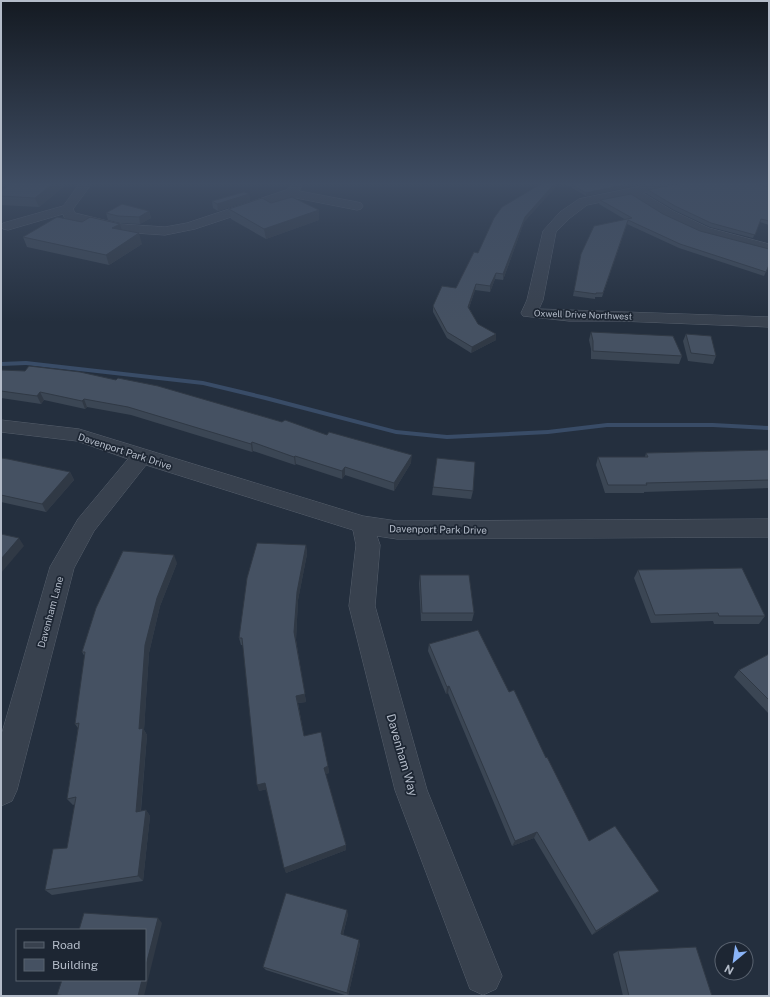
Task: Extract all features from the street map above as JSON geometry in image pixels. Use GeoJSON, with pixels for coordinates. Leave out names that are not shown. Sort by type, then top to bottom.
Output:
{"type":"FeatureCollection","features":[{"type":"Feature","properties":{"kind":"street"},"geometry":{"type":"LineString","coordinates":[[132,229],[165,230],[174,229]]}},
{"type":"Feature","properties":{"kind":"street","name":"Oxwell Drive Northwest"},"geometry":{"type":"LineString","coordinates":[[552,229],[550,231],[535,300],[529,313],[769,322]]}},
{"type":"Feature","properties":{"kind":"street"},"geometry":{"type":"LineString","coordinates":[[699,229],[769,248]]}},
{"type":"Feature","properties":{"kind":"street","name":"Davenport Park Drive"},"geometry":{"type":"LineString","coordinates":[[1,426],[79,435],[363,525],[397,530],[769,528]]}},
{"type":"Feature","properties":{"kind":"street","name":"Davenham Lane"},"geometry":{"type":"LineString","coordinates":[[1,790],[62,567],[86,524],[142,456]]}},
{"type":"Feature","properties":{"kind":"street","name":"Davenham Way"},"geometry":{"type":"LineString","coordinates":[[363,525],[368,545],[362,606],[406,775],[483,976]]}},
{"type":"Feature","properties":{"kind":"building"},"geometry":{"type":"Polygon","coordinates":[[[37,229],[115,229],[139,233],[106,255],[23,237],[37,229]]]}},
{"type":"Feature","properties":{"kind":"building"},"geometry":{"type":"Polygon","coordinates":[[[489,229],[521,229],[503,274],[496,273],[490,286],[476,284],[468,307],[478,324],[496,334],[472,347],[447,332],[433,306],[442,286],[456,288],[474,252],[478,253],[489,229]]]}},
{"type":"Feature","properties":{"kind":"building"},"geometry":{"type":"Polygon","coordinates":[[[593,229],[625,229],[603,293],[596,294],[574,291],[581,254],[593,229]]]}},
{"type":"Feature","properties":{"kind":"building"},"geometry":{"type":"Polygon","coordinates":[[[646,229],[695,229],[769,249],[769,265],[766,272],[680,244],[646,229]]]}},
{"type":"Feature","properties":{"kind":"building"},"geometry":{"type":"Polygon","coordinates":[[[731,229],[757,229],[755,235],[731,229]]]}},
{"type":"Feature","properties":{"kind":"building"},"geometry":{"type":"Polygon","coordinates":[[[591,332],[673,336],[682,356],[593,351],[591,332]]]}},
{"type":"Feature","properties":{"kind":"building"},"geometry":{"type":"Polygon","coordinates":[[[686,334],[711,336],[716,356],[691,353],[686,334]]]}},
{"type":"Feature","properties":{"kind":"building"},"geometry":{"type":"Polygon","coordinates":[[[29,366],[80,372],[116,380],[118,378],[158,386],[282,422],[285,420],[327,435],[329,432],[412,455],[394,483],[345,467],[342,471],[295,456],[294,457],[252,442],[251,444],[128,407],[84,399],[82,401],[40,392],[37,396],[1,391],[1,370],[25,371],[29,366]]]}},
{"type":"Feature","properties":{"kind":"building"},"geometry":{"type":"Polygon","coordinates":[[[769,450],[769,480],[646,483],[647,485],[608,485],[598,457],[648,457],[646,453],[769,450]]]}},
{"type":"Feature","properties":{"kind":"building"},"geometry":{"type":"Polygon","coordinates":[[[1,458],[70,472],[42,504],[1,495],[1,458]]]}},
{"type":"Feature","properties":{"kind":"building"},"geometry":{"type":"Polygon","coordinates":[[[437,458],[475,462],[473,491],[433,487],[437,458]]]}},
{"type":"Feature","properties":{"kind":"building"},"geometry":{"type":"Polygon","coordinates":[[[1,534],[19,538],[1,559],[1,534]]]}},
{"type":"Feature","properties":{"kind":"building"},"geometry":{"type":"Polygon","coordinates":[[[257,543],[306,545],[297,592],[294,632],[305,694],[296,696],[304,736],[321,732],[328,766],[324,768],[346,845],[284,868],[265,783],[257,785],[242,638],[239,638],[247,578],[257,543]]]}},
{"type":"Feature","properties":{"kind":"building"},"geometry":{"type":"Polygon","coordinates":[[[123,551],[174,555],[157,598],[145,645],[139,729],[143,728],[136,812],[146,810],[138,876],[45,890],[53,849],[67,848],[76,797],[67,799],[79,723],[75,724],[85,652],[82,652],[96,608],[123,551]]]}},
{"type":"Feature","properties":{"kind":"building"},"geometry":{"type":"Polygon","coordinates":[[[742,568],[765,616],[719,616],[718,613],[655,615],[638,570],[742,568]]]}},
{"type":"Feature","properties":{"kind":"building"},"geometry":{"type":"Polygon","coordinates":[[[420,575],[469,575],[474,613],[422,613],[420,575]]]}},
{"type":"Feature","properties":{"kind":"building"},"geometry":{"type":"Polygon","coordinates":[[[478,630],[509,692],[514,690],[546,758],[547,757],[589,841],[615,826],[659,891],[596,931],[537,832],[515,841],[449,686],[447,687],[429,644],[478,630]]]}},
{"type":"Feature","properties":{"kind":"building"},"geometry":{"type":"Polygon","coordinates":[[[769,654],[769,700],[739,670],[769,654]]]}},
{"type":"Feature","properties":{"kind":"building"},"geometry":{"type":"Polygon","coordinates":[[[286,893],[347,910],[341,934],[359,940],[347,993],[263,967],[286,893]]]}},
{"type":"Feature","properties":{"kind":"building"},"geometry":{"type":"Polygon","coordinates":[[[84,913],[158,918],[146,965],[146,929],[79,929],[84,913]]]}},
{"type":"Feature","properties":{"kind":"building"},"geometry":{"type":"Polygon","coordinates":[[[696,947],[712,996],[629,996],[618,951],[696,947]]]}},
{"type":"Feature","properties":{"kind":"building"},"geometry":{"type":"Polygon","coordinates":[[[62,981],[142,981],[138,996],[57,995],[62,981]]]}},
{"type":"Feature","properties":{"kind":"waterway"},"geometry":{"type":"LineString","coordinates":[[1,364],[26,363],[203,383],[396,432],[447,437],[548,432],[607,425],[713,425],[769,428]]}}]}
